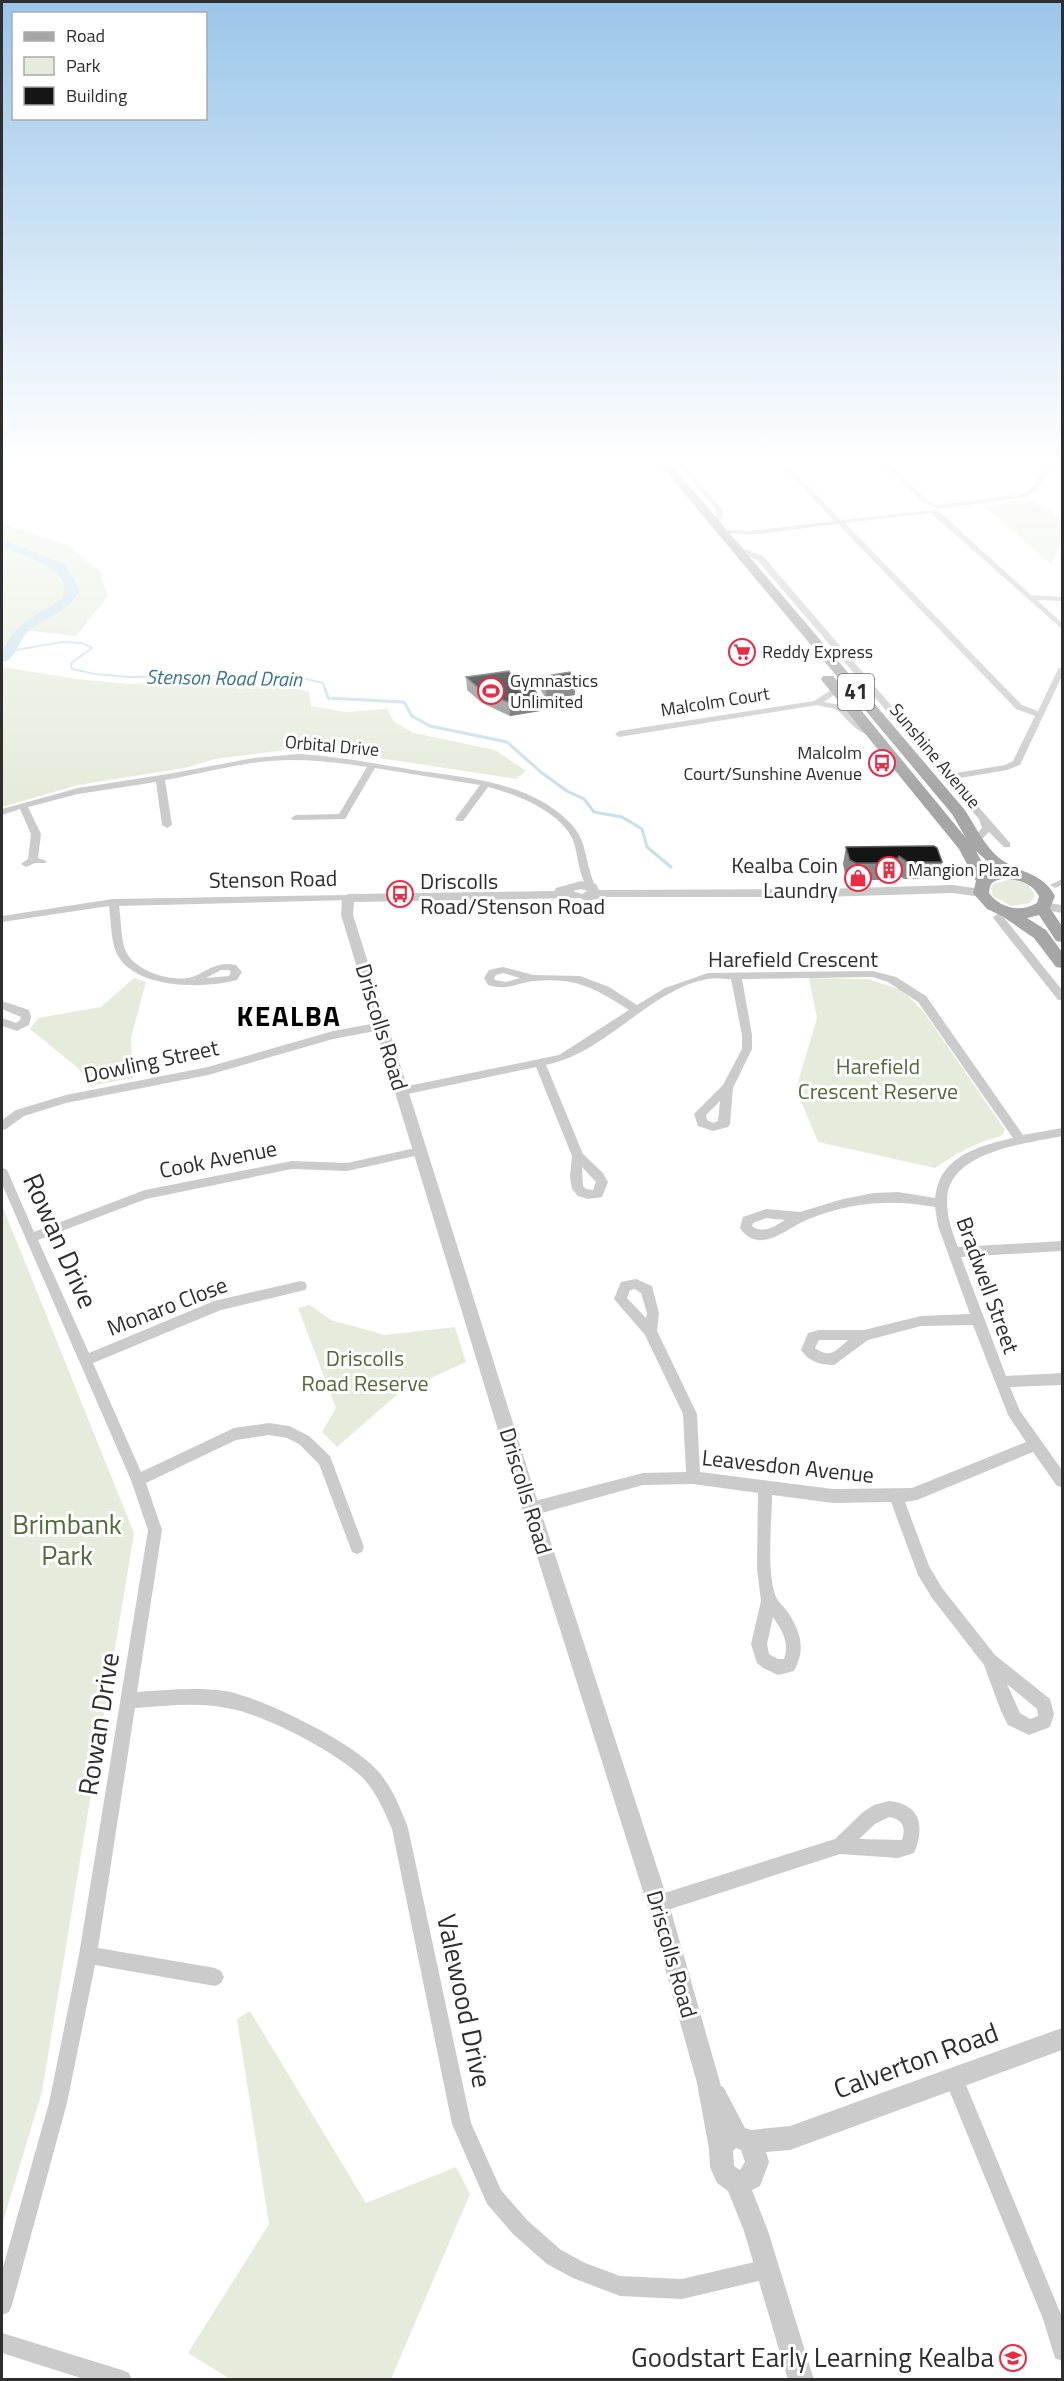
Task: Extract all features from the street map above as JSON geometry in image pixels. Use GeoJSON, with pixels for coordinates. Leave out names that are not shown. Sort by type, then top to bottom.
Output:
{"type":"FeatureCollection","features":[{"type":"Feature","properties":{"kind":"main road","name":"Sunshine Avenue"},"geometry":{"type":"LineString","coordinates":[[750,573],[771,601],[860,697],[959,812],[975,842],[994,861],[1019,875]]}},
{"type":"Feature","properties":{"kind":"main road","name":"Sunshine Avenue"},"geometry":{"type":"LineString","coordinates":[[750,573],[771,601]]}},
{"type":"Feature","properties":{"kind":"main road"},"geometry":{"type":"LineString","coordinates":[[771,601],[796,629],[790,633]]}},
{"type":"Feature","properties":{"kind":"main road","name":"Sunshine Avenue"},"geometry":{"type":"LineString","coordinates":[[818,666],[966,848],[982,886]]}},
{"type":"Feature","properties":{"kind":"main road"},"geometry":{"type":"LineString","coordinates":[[837,690],[860,697]]}},
{"type":"Feature","properties":{"kind":"main road"},"geometry":{"type":"LineString","coordinates":[[982,886],[1002,874],[1019,875]]}},
{"type":"Feature","properties":{"kind":"main road","name":"41"},"geometry":{"type":"LineString","coordinates":[[1019,875],[1035,882],[1050,895],[1062,937]]}},
{"type":"Feature","properties":{"kind":"main road","name":"41"},"geometry":{"type":"LineString","coordinates":[[982,886],[987,901],[1000,914],[1035,929],[1050,944],[1062,963]]}},
{"type":"Feature","properties":{"kind":"main road"},"geometry":{"type":"LineString","coordinates":[[1000,914],[1025,914],[1050,895]]}},
{"type":"Feature","properties":{"kind":"street"},"geometry":{"type":"LineString","coordinates":[[773,573],[987,824],[1008,845]]}},
{"type":"Feature","properties":{"kind":"street"},"geometry":{"type":"LineString","coordinates":[[889,573],[1019,707],[1040,715]]}},
{"type":"Feature","properties":{"kind":"street"},"geometry":{"type":"LineString","coordinates":[[1005,573],[1062,627]]}},
{"type":"Feature","properties":{"kind":"street"},"geometry":{"type":"LineString","coordinates":[[1031,597],[1062,599]]}},
{"type":"Feature","properties":{"kind":"street"},"geometry":{"type":"LineString","coordinates":[[947,777],[1007,767],[1017,763],[1062,669]]}},
{"type":"Feature","properties":{"kind":"street","name":"Malcolm Court"},"geometry":{"type":"LineString","coordinates":[[816,703],[837,690]]}},
{"type":"Feature","properties":{"kind":"street","name":"Malcolm Court"},"geometry":{"type":"LineString","coordinates":[[619,734],[816,703],[838,707],[850,720],[873,734]]}},
{"type":"Feature","properties":{"kind":"street","name":"Orbital Drive"},"geometry":{"type":"LineString","coordinates":[[2,812],[88,789],[160,778],[219,765],[285,757],[373,765],[486,784],[521,793],[538,802],[567,825],[582,848],[584,890]]}},
{"type":"Feature","properties":{"kind":"street"},"geometry":{"type":"LineString","coordinates":[[296,818],[342,817],[373,765]]}},
{"type":"Feature","properties":{"kind":"street"},"geometry":{"type":"LineString","coordinates":[[160,778],[167,825]]}},
{"type":"Feature","properties":{"kind":"street"},"geometry":{"type":"LineString","coordinates":[[460,819],[486,784]]}},
{"type":"Feature","properties":{"kind":"street"},"geometry":{"type":"LineString","coordinates":[[23,806],[36,834],[34,862]]}},
{"type":"Feature","properties":{"kind":"street"},"geometry":{"type":"LineString","coordinates":[[975,842],[985,832],[987,824]]}},
{"type":"Feature","properties":{"kind":"street","name":"Stenson Road"},"geometry":{"type":"LineString","coordinates":[[2,919],[113,902],[546,895],[584,890],[624,894],[785,893],[963,889],[982,886]]}},
{"type":"Feature","properties":{"kind":"street"},"geometry":{"type":"LineString","coordinates":[[1050,895],[1062,903]]}},
{"type":"Feature","properties":{"kind":"street"},"geometry":{"type":"LineString","coordinates":[[1050,895],[1062,909]]}},
{"type":"Feature","properties":{"kind":"street","name":"Driscolls Road"},"geometry":{"type":"LineString","coordinates":[[348,898],[347,915],[531,1509],[658,1904],[709,2083],[742,2158],[756,2231],[801,2379]]}},
{"type":"Feature","properties":{"kind":"street"},"geometry":{"type":"LineString","coordinates":[[113,902],[118,944],[124,957],[149,976],[190,981]]}},
{"type":"Feature","properties":{"kind":"street"},"geometry":{"type":"LineString","coordinates":[[1000,914],[1062,997]]}},
{"type":"Feature","properties":{"kind":"street"},"geometry":{"type":"LineString","coordinates":[[1028,953],[1035,929]]}},
{"type":"Feature","properties":{"kind":"street","name":"Harefield Crescent"},"geometry":{"type":"LineString","coordinates":[[402,1091],[561,1058],[582,1048],[636,1010],[686,981],[708,976],[873,974],[908,988],[922,999],[1021,1142]]}},
{"type":"Feature","properties":{"kind":"street"},"geometry":{"type":"LineString","coordinates":[[727,1088],[747,1049],[747,1035],[736,976]]}},
{"type":"Feature","properties":{"kind":"street"},"geometry":{"type":"LineString","coordinates":[[533,978],[576,978],[591,982],[636,1010]]}},
{"type":"Feature","properties":{"kind":"street"},"geometry":{"type":"LineString","coordinates":[[2,1005],[25,1013],[27,1017],[21,1025],[16,1027],[2,1023]]}},
{"type":"Feature","properties":{"kind":"street","name":"Dowling Street"},"geometry":{"type":"LineString","coordinates":[[2,1126],[20,1113],[50,1103],[208,1071],[333,1035],[382,1026]]}},
{"type":"Feature","properties":{"kind":"street"},"geometry":{"type":"LineString","coordinates":[[540,1064],[578,1156]]}},
{"type":"Feature","properties":{"kind":"street","name":"Bradwell Street"},"geometry":{"type":"LineString","coordinates":[[1062,1132],[993,1147],[962,1161],[945,1181],[939,1203],[944,1226],[1015,1415],[1062,1480]]}},
{"type":"Feature","properties":{"kind":"street","name":"Cook Avenue"},"geometry":{"type":"LineString","coordinates":[[31,1238],[145,1195],[292,1165],[348,1167],[420,1151]]}},
{"type":"Feature","properties":{"kind":"street","name":"Rowan Drive"},"geometry":{"type":"LineString","coordinates":[[2,1172],[138,1480],[155,1530],[88,1955],[58,2103],[2,2305]]}},
{"type":"Feature","properties":{"kind":"street"},"geometry":{"type":"LineString","coordinates":[[801,1217],[856,1200],[884,1197],[939,1203]]}},
{"type":"Feature","properties":{"kind":"street"},"geometry":{"type":"LineString","coordinates":[[954,1252],[1061,1244]]}},
{"type":"Feature","properties":{"kind":"street","name":"Monaro Close"},"geometry":{"type":"LineString","coordinates":[[84,1360],[219,1305],[301,1286]]}},
{"type":"Feature","properties":{"kind":"street"},"geometry":{"type":"LineString","coordinates":[[864,1335],[921,1321],[978,1319]]}},
{"type":"Feature","properties":{"kind":"street"},"geometry":{"type":"LineString","coordinates":[[650,1331],[690,1414],[693,1478]]}},
{"type":"Feature","properties":{"kind":"street"},"geometry":{"type":"LineString","coordinates":[[1001,1382],[1062,1379]]}},
{"type":"Feature","properties":{"kind":"street"},"geometry":{"type":"LineString","coordinates":[[138,1480],[234,1434],[269,1429],[289,1432],[304,1440],[325,1460],[357,1547]]}},
{"type":"Feature","properties":{"kind":"street","name":"Leavesdon Avenue"},"geometry":{"type":"LineString","coordinates":[[531,1509],[643,1479],[693,1478],[833,1496],[896,1496],[920,1492],[1035,1445]]}},
{"type":"Feature","properties":{"kind":"street"},"geometry":{"type":"LineString","coordinates":[[765,1487],[764,1569],[769,1601]]}},
{"type":"Feature","properties":{"kind":"street"},"geometry":{"type":"LineString","coordinates":[[896,1496],[923,1570],[937,1593],[990,1660]]}},
{"type":"Feature","properties":{"kind":"street","name":"Valewood Drive"},"geometry":{"type":"LineString","coordinates":[[129,1700],[213,1698],[240,1702],[335,1749],[367,1772],[387,1797],[400,1828],[462,2124],[495,2197],[520,2227],[554,2257],[580,2271],[620,2286],[682,2289],[767,2269]]}},
{"type":"Feature","properties":{"kind":"street"},"geometry":{"type":"LineString","coordinates":[[658,1904],[840,1846]]}},
{"type":"Feature","properties":{"kind":"street"},"geometry":{"type":"LineString","coordinates":[[88,1955],[215,1977]]}},
{"type":"Feature","properties":{"kind":"street","name":"Calverton Road"},"geometry":{"type":"LineString","coordinates":[[742,2158],[790,2138],[1062,2039]]}},
{"type":"Feature","properties":{"kind":"street"},"geometry":{"type":"LineString","coordinates":[[954,2080],[1053,2319],[1062,2351]]}},
{"type":"Feature","properties":{"kind":"street"},"geometry":{"type":"LineString","coordinates":[[2,2343],[123,2379]]}},
{"type":"Feature","properties":{"kind":"green space"},"geometry":{"type":"Polygon","coordinates":[[[2,573],[101,573],[108,596],[76,636],[22,630],[10,651],[2,659],[2,573]]]}},
{"type":"Feature","properties":{"kind":"green space"},"geometry":{"type":"Polygon","coordinates":[[[2,667],[77,679],[129,684],[194,681],[252,687],[292,687],[309,692],[311,706],[346,712],[387,709],[394,722],[414,733],[495,750],[526,771],[516,779],[379,758],[292,749],[215,759],[185,768],[78,785],[2,807],[2,667]]]}},
{"type":"Feature","properties":{"kind":"green space"},"geometry":{"type":"Polygon","coordinates":[[[1011,879],[1029,886],[1035,896],[1030,903],[1011,906],[993,896],[991,888],[993,884],[1011,879]]]}},
{"type":"Feature","properties":{"kind":"green space"},"geometry":{"type":"Polygon","coordinates":[[[134,978],[146,982],[131,1038],[133,1078],[90,1086],[78,1068],[30,1029],[38,1018],[101,1007],[134,978]]]}},
{"type":"Feature","properties":{"kind":"green space","name":"Harefield Crescent Reserve"},"geometry":{"type":"Polygon","coordinates":[[[809,978],[868,979],[902,990],[923,1011],[1005,1130],[1001,1136],[966,1149],[935,1168],[818,1142],[796,1089],[817,1018],[809,978]]]}},
{"type":"Feature","properties":{"kind":"green space","name":"Brimbank Park"},"geometry":{"type":"Polygon","coordinates":[[[2,1205],[134,1533],[42,2092],[2,2225],[2,1205]]]}},
{"type":"Feature","properties":{"kind":"green space","name":"Driscolls Road Reserve"},"geometry":{"type":"Polygon","coordinates":[[[310,1305],[331,1320],[385,1335],[455,1327],[466,1362],[400,1392],[337,1447],[322,1432],[336,1408],[298,1308],[310,1305]]]}},
{"type":"Feature","properties":{"kind":"green space"},"geometry":{"type":"Polygon","coordinates":[[[250,2011],[366,2203],[456,2167],[470,2194],[391,2379],[230,2379],[188,2353],[269,2224],[237,2019],[250,2011]]]}},
{"type":"Feature","properties":{"kind":"building"},"geometry":{"type":"Polygon","coordinates":[[[509,671],[520,691],[534,689],[540,699],[510,703],[482,691],[466,677],[509,671]]]}},
{"type":"Feature","properties":{"kind":"building"},"geometry":{"type":"Polygon","coordinates":[[[570,672],[575,682],[546,687],[540,677],[570,672]]]}},
{"type":"Feature","properties":{"kind":"building"},"geometry":{"type":"Polygon","coordinates":[[[934,846],[942,862],[908,862],[899,856],[893,863],[856,863],[850,860],[846,847],[934,846]]]}},
{"type":"Feature","properties":{"kind":"waterway"},"geometry":{"type":"LineString","coordinates":[[2,659],[10,651],[22,630],[67,601],[72,591],[70,582],[63,573]]}},
{"type":"Feature","properties":{"kind":"waterway","name":"Stenson Road Drain"},"geometry":{"type":"LineString","coordinates":[[10,651],[62,642],[82,643],[92,648],[71,663],[72,669],[95,674],[130,677],[214,676],[249,680],[297,677],[323,683],[326,691]]}},
{"type":"Feature","properties":{"kind":"waterway","name":"Stenson Road Drain"},"geometry":{"type":"LineString","coordinates":[[325,689],[328,698],[404,702],[412,716],[430,726],[507,742],[542,773],[567,791],[584,799],[594,812],[622,817],[642,829],[647,847],[671,867]]}},
{"type":"Feature","properties":{"kind":"place","name":"Reddy Express"},"geometry":{"type":"Point","coordinates":[742,652]}},
{"type":"Feature","properties":{"kind":"place","name":"Gymnastics Unlimited"},"geometry":{"type":"Point","coordinates":[491,691]}},
{"type":"Feature","properties":{"kind":"place","name":"Malcolm Court/Sunshine Avenue"},"geometry":{"type":"Point","coordinates":[882,763]}},
{"type":"Feature","properties":{"kind":"place","name":"Mangion Plaza"},"geometry":{"type":"Point","coordinates":[889,870]}},
{"type":"Feature","properties":{"kind":"place","name":"Kealba Coin Laundry"},"geometry":{"type":"Point","coordinates":[858,878]}},
{"type":"Feature","properties":{"kind":"place","name":"Driscolls Road/Stenson Road"},"geometry":{"type":"Point","coordinates":[400,894]}},
{"type":"Feature","properties":{"kind":"place","name":"Goodstart Early Learning Kealba"},"geometry":{"type":"Point","coordinates":[1013,2358]}},
{"type":"Feature","properties":{"kind":"district","name":"KEALBA"},"geometry":{"type":"Point","coordinates":[289,1016]}}]}
